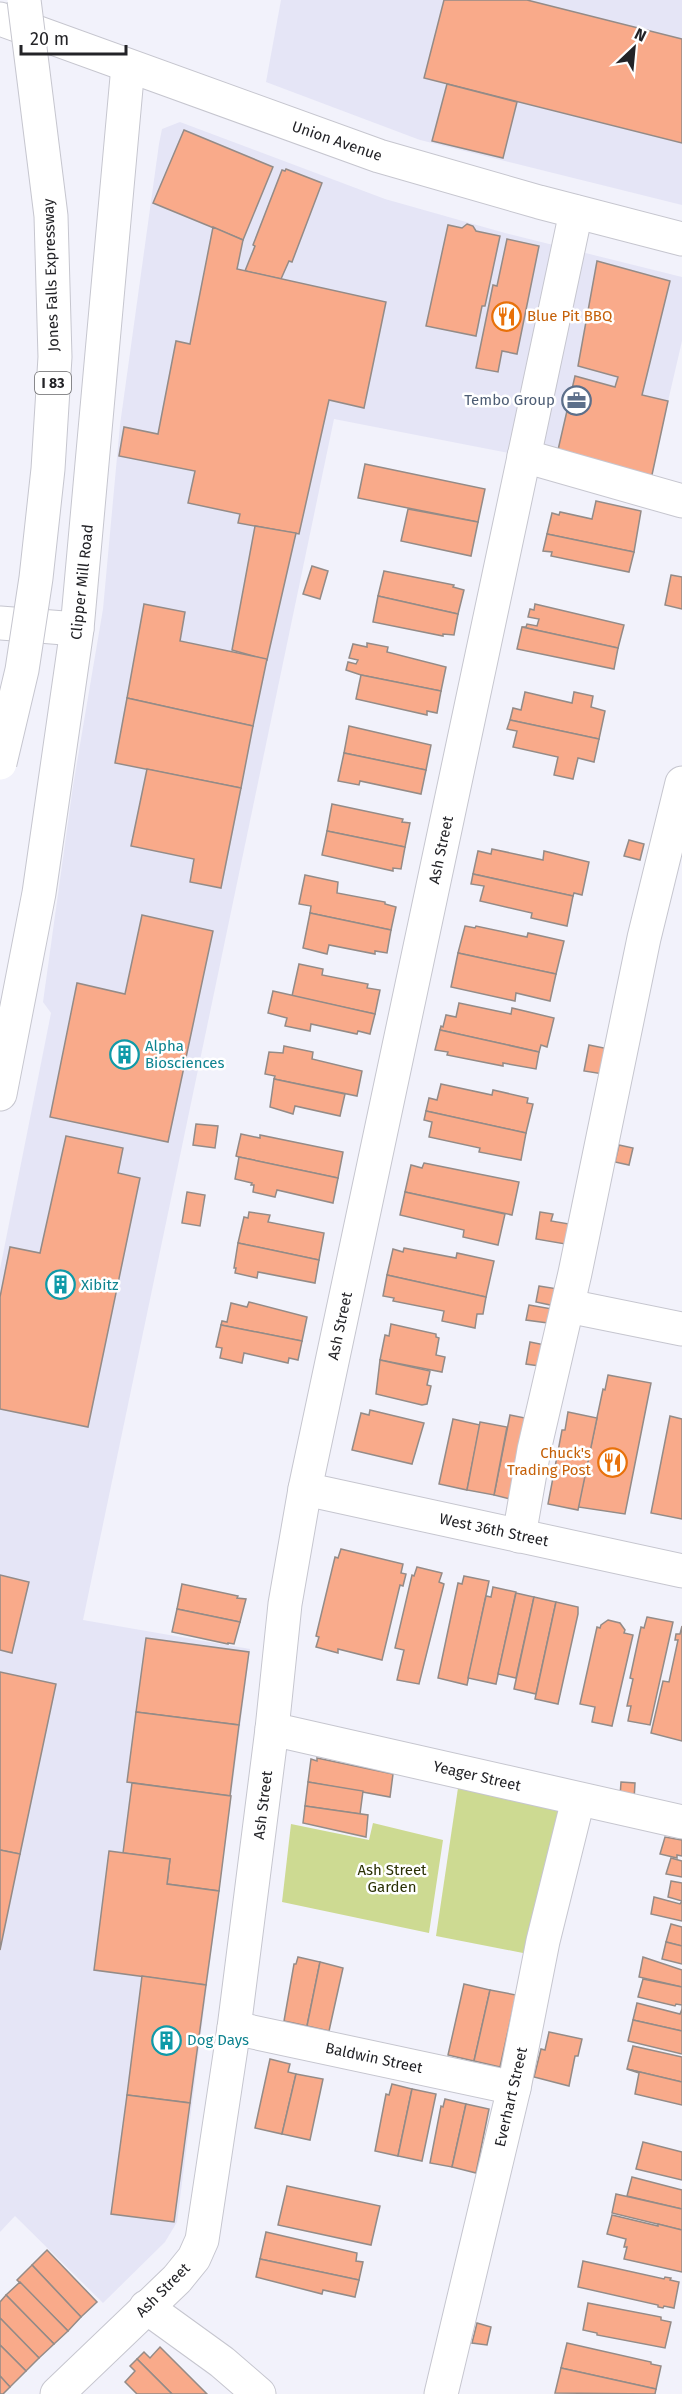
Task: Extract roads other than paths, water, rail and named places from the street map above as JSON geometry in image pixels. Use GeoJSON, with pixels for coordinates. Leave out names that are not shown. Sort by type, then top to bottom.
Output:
{"type":"FeatureCollection","features":[{"type":"Feature","properties":{"kind":"main road","name":"Jones Falls Expressway"},"geometry":{"type":"LineString","coordinates":[[0,763],[22,670],[36,578],[48,469],[55,357],[51,216],[24,0]]}},
{"type":"Feature","properties":{"kind":"main road","name":"Union Avenue"},"geometry":{"type":"LineString","coordinates":[[0,19],[379,156],[576,212],[682,239]]}},
{"type":"Feature","properties":{"kind":"main road","name":"Clipper Mill Road"},"geometry":{"type":"LineString","coordinates":[[0,1094],[39,893],[77,629],[128,66]]}},
{"type":"Feature","properties":{"kind":"main road","name":"Ash Street"},"geometry":{"type":"LineString","coordinates":[[57,2394],[177,2279],[194,2258],[202,2240],[234,2028],[272,1729],[285,1604],[305,1489],[576,212]]}},
{"type":"Feature","properties":{"kind":"main road"},"geometry":{"type":"LineString","coordinates":[[524,456],[682,501]]}},
{"type":"Feature","properties":{"kind":"main road"},"geometry":{"type":"LineString","coordinates":[[0,623],[77,629]]}},
{"type":"Feature","properties":{"kind":"main road"},"geometry":{"type":"LineString","coordinates":[[519,1536],[534,1450],[568,1306],[644,938],[682,783]]}},
{"type":"Feature","properties":{"kind":"main road"},"geometry":{"type":"LineString","coordinates":[[568,1306],[682,1329]]}},
{"type":"Feature","properties":{"kind":"main road","name":"West 36th Street"},"geometry":{"type":"LineString","coordinates":[[305,1489],[682,1571]]}},
{"type":"Feature","properties":{"kind":"main road","name":"Yeager Street"},"geometry":{"type":"LineString","coordinates":[[272,1729],[682,1822]]}},
{"type":"Feature","properties":{"kind":"main road","name":"Everhart Street"},"geometry":{"type":"LineString","coordinates":[[441,2394],[514,2088],[543,1941],[578,1800]]}},
{"type":"Feature","properties":{"kind":"main road","name":"Baldwin Street"},"geometry":{"type":"LineString","coordinates":[[234,2028],[514,2088]]}},
{"type":"Feature","properties":{"kind":"main road"},"geometry":{"type":"LineString","coordinates":[[146,2307],[222,2362],[259,2394]]}},
{"type":"Feature","properties":{"kind":"place","name":"Blue Pit BBQ"},"geometry":{"type":"Point","coordinates":[506,316]}},
{"type":"Feature","properties":{"kind":"place","name":"Tembo Group"},"geometry":{"type":"Point","coordinates":[576,400]}},
{"type":"Feature","properties":{"kind":"place","name":"Alpha Biosciences"},"geometry":{"type":"Point","coordinates":[124,1055]}},
{"type":"Feature","properties":{"kind":"place","name":"Xibitz"},"geometry":{"type":"Point","coordinates":[60,1285]}},
{"type":"Feature","properties":{"kind":"place","name":"Chuck's Trading Post"},"geometry":{"type":"Point","coordinates":[612,1462]}},
{"type":"Feature","properties":{"kind":"place","name":"Dog Days"},"geometry":{"type":"Point","coordinates":[166,2040]}},
{"type":"Feature","properties":{"kind":"park label","name":"Ash Street Garden"},"geometry":{"type":"Point","coordinates":[392,1878]}}]}
